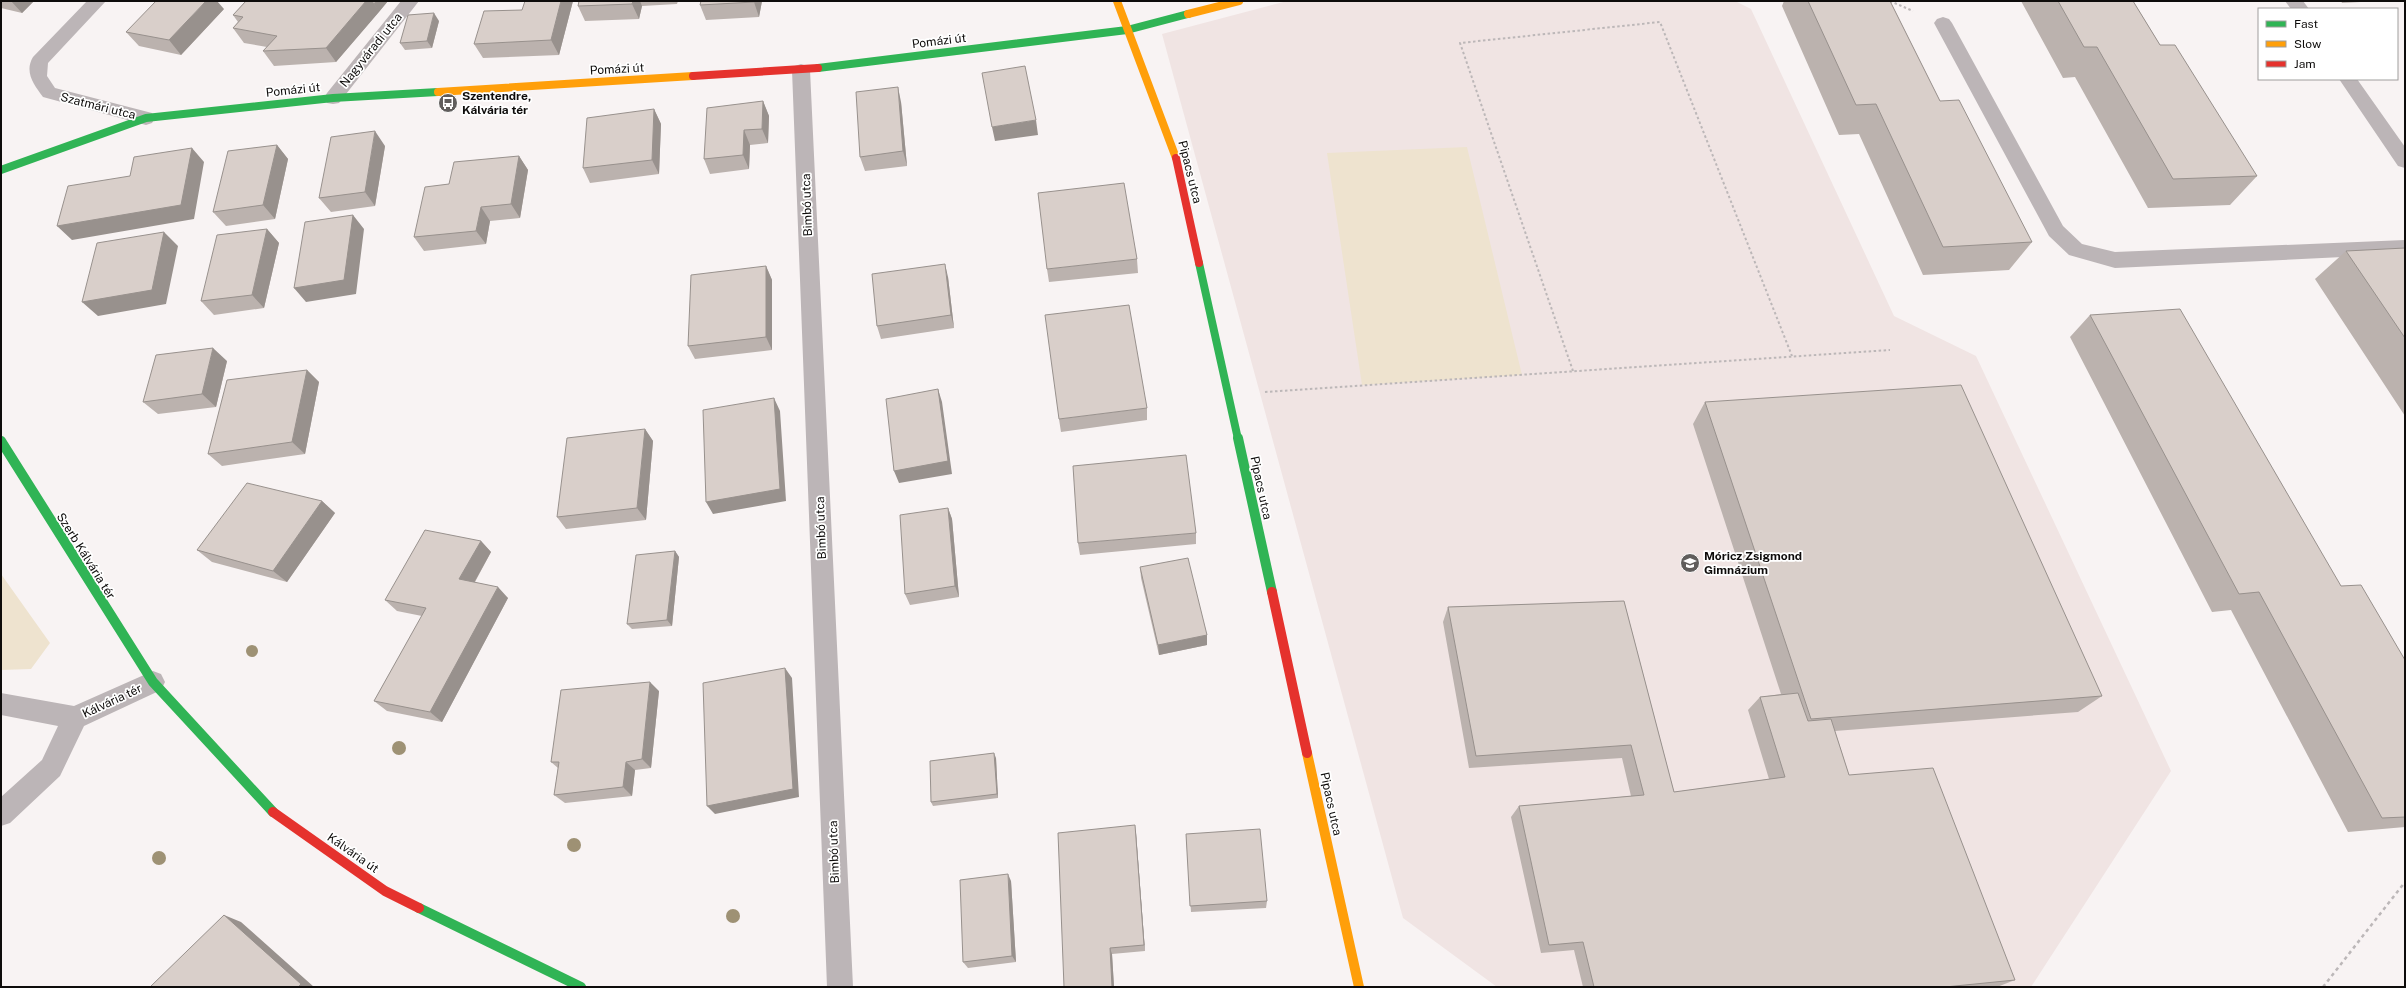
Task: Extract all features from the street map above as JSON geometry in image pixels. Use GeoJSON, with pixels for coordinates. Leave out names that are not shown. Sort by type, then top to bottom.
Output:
{"type":"FeatureCollection","features":[{"type":"Feature","properties":{"kind":"street","name":"Szatmári utca"},"geometry":{"type":"LineString","coordinates":[[97,1],[39,61],[38,76],[49,93],[146,118]]}},
{"type":"Feature","properties":{"kind":"street","name":"Nagyváradi utca"},"geometry":{"type":"LineString","coordinates":[[333,98],[410,1]]}},
{"type":"Feature","properties":{"kind":"street","name":"Pipacs utca"},"geometry":{"type":"LineString","coordinates":[[1117,1],[1176,154],[1359,987]]}},
{"type":"Feature","properties":{"kind":"street","name":"Pomázi út"},"geometry":{"type":"LineString","coordinates":[[1,170],[146,118],[333,98],[801,70],[1128,30],[1239,1]]}},
{"type":"Feature","properties":{"kind":"street"},"geometry":{"type":"LineString","coordinates":[[1943,23],[2056,231],[2076,250],[2115,260],[2405,247]]}},
{"type":"Feature","properties":{"kind":"street","name":"Bimbó utca"},"geometry":{"type":"LineString","coordinates":[[801,70],[840,987]]}},
{"type":"Feature","properties":{"kind":"street"},"geometry":{"type":"LineString","coordinates":[[2349,80],[2405,161]]}},
{"type":"Feature","properties":{"kind":"street","name":"Szerb Kálvária tér"},"geometry":{"type":"LineString","coordinates":[[1,441],[152,682]]}},
{"type":"Feature","properties":{"kind":"street","name":"Kálvária tér"},"geometry":{"type":"LineString","coordinates":[[1,704],[75,718],[152,682]]}},
{"type":"Feature","properties":{"kind":"street","name":"Kálvária út"},"geometry":{"type":"LineString","coordinates":[[152,682],[273,812],[385,890],[581,987]]}},
{"type":"Feature","properties":{"kind":"street"},"geometry":{"type":"LineString","coordinates":[[1,814],[51,768],[75,718]]}},
{"type":"Feature","properties":{"kind":"path"},"geometry":{"type":"LineString","coordinates":[[1573,371],[1460,43],[1660,22],[1792,356]]}},
{"type":"Feature","properties":{"kind":"path"},"geometry":{"type":"LineString","coordinates":[[1228,394],[1890,350]]}},
{"type":"Feature","properties":{"kind":"path"},"geometry":{"type":"LineString","coordinates":[[2323,987],[2405,882]]}},
{"type":"Feature","properties":{"kind":"shaded area","name":"Móricz Zsigmond Gimnázium"},"geometry":{"type":"Polygon","coordinates":[[[1287,1],[1735,1],[1751,9],[1894,316],[1976,356],[2171,771],[2031,987],[1497,987],[1403,918],[1162,34],[1287,1]]]}},
{"type":"Feature","properties":{"kind":"shaded area"},"geometry":{"type":"Polygon","coordinates":[[[1467,147],[1522,375],[1362,385],[1327,153],[1467,147]]]}},
{"type":"Feature","properties":{"kind":"shaded area"},"geometry":{"type":"Polygon","coordinates":[[[1,574],[50,643],[31,669],[1,670],[1,574]]]}},
{"type":"Feature","properties":{"kind":"building"},"geometry":{"type":"Polygon","coordinates":[[[156,1],[206,1],[169,40],[126,32],[156,1]]]}},
{"type":"Feature","properties":{"kind":"building"},"geometry":{"type":"Polygon","coordinates":[[[246,1],[366,1],[326,48],[263,51],[277,36],[233,28],[243,17],[233,15],[246,1]]]}},
{"type":"Feature","properties":{"kind":"building"},"geometry":{"type":"Polygon","coordinates":[[[525,1],[561,1],[551,40],[474,44],[484,11],[522,10],[525,1]]]}},
{"type":"Feature","properties":{"kind":"building"},"geometry":{"type":"Polygon","coordinates":[[[579,1],[633,1],[632,4],[578,6],[579,1]]]}},
{"type":"Feature","properties":{"kind":"building"},"geometry":{"type":"Polygon","coordinates":[[[701,1],[754,1],[754,2],[700,5],[701,1]]]}},
{"type":"Feature","properties":{"kind":"building"},"geometry":{"type":"Polygon","coordinates":[[[1808,1],[1890,1],[1940,101],[1959,100],[2032,242],[1943,247],[1876,104],[1856,105],[1808,1]]]}},
{"type":"Feature","properties":{"kind":"building"},"geometry":{"type":"Polygon","coordinates":[[[2058,1],[2133,1],[2160,45],[2175,45],[2257,176],[2173,179],[2097,47],[2084,47],[2058,1]]]}},
{"type":"Feature","properties":{"kind":"building"},"geometry":{"type":"Polygon","coordinates":[[[434,13],[427,41],[400,43],[408,15],[434,13]]]}},
{"type":"Feature","properties":{"kind":"building"},"geometry":{"type":"Polygon","coordinates":[[[1025,66],[1036,120],[992,127],[982,73],[1025,66]]]}},
{"type":"Feature","properties":{"kind":"building"},"geometry":{"type":"Polygon","coordinates":[[[898,87],[903,151],[860,157],[856,92],[898,87]]]}},
{"type":"Feature","properties":{"kind":"building"},"geometry":{"type":"Polygon","coordinates":[[[763,101],[762,129],[744,130],[743,155],[704,159],[707,108],[763,101]]]}},
{"type":"Feature","properties":{"kind":"building"},"geometry":{"type":"Polygon","coordinates":[[[654,109],[652,160],[583,168],[587,118],[654,109]]]}},
{"type":"Feature","properties":{"kind":"building"},"geometry":{"type":"Polygon","coordinates":[[[375,131],[365,192],[319,198],[331,137],[375,131]]]}},
{"type":"Feature","properties":{"kind":"building"},"geometry":{"type":"Polygon","coordinates":[[[277,145],[263,205],[213,212],[228,151],[277,145]]]}},
{"type":"Feature","properties":{"kind":"building"},"geometry":{"type":"Polygon","coordinates":[[[192,148],[181,205],[57,226],[68,186],[130,176],[134,157],[192,148]]]}},
{"type":"Feature","properties":{"kind":"building"},"geometry":{"type":"Polygon","coordinates":[[[519,156],[511,204],[481,207],[476,231],[414,237],[425,187],[449,184],[454,162],[519,156]]]}},
{"type":"Feature","properties":{"kind":"building"},"geometry":{"type":"Polygon","coordinates":[[[1124,183],[1137,259],[1047,269],[1038,193],[1124,183]]]}},
{"type":"Feature","properties":{"kind":"building"},"geometry":{"type":"Polygon","coordinates":[[[353,215],[344,280],[294,288],[305,222],[353,215]]]}},
{"type":"Feature","properties":{"kind":"building"},"geometry":{"type":"Polygon","coordinates":[[[267,229],[252,295],[201,301],[217,235],[267,229]]]}},
{"type":"Feature","properties":{"kind":"building"},"geometry":{"type":"Polygon","coordinates":[[[164,232],[152,290],[82,302],[97,243],[164,232]]]}},
{"type":"Feature","properties":{"kind":"building"},"geometry":{"type":"Polygon","coordinates":[[[2405,248],[2405,338],[2346,251],[2405,248]]]}},
{"type":"Feature","properties":{"kind":"building"},"geometry":{"type":"Polygon","coordinates":[[[945,264],[951,315],[877,326],[872,274],[945,264]]]}},
{"type":"Feature","properties":{"kind":"building"},"geometry":{"type":"Polygon","coordinates":[[[766,266],[766,337],[688,346],[691,275],[766,266]]]}},
{"type":"Feature","properties":{"kind":"building"},"geometry":{"type":"Polygon","coordinates":[[[1129,305],[1147,408],[1059,419],[1045,315],[1129,305]]]}},
{"type":"Feature","properties":{"kind":"building"},"geometry":{"type":"Polygon","coordinates":[[[2180,309],[2341,586],[2361,585],[2405,660],[2405,817],[2382,818],[2259,592],[2239,594],[2090,315],[2180,309]]]}},
{"type":"Feature","properties":{"kind":"building"},"geometry":{"type":"Polygon","coordinates":[[[213,348],[202,394],[143,402],[156,355],[213,348]]]}},
{"type":"Feature","properties":{"kind":"building"},"geometry":{"type":"Polygon","coordinates":[[[307,370],[292,442],[208,454],[227,380],[307,370]]]}},
{"type":"Feature","properties":{"kind":"building"},"geometry":{"type":"Polygon","coordinates":[[[1961,385],[2102,696],[1811,719],[1705,402],[1961,385]]]}},
{"type":"Feature","properties":{"kind":"building"},"geometry":{"type":"Polygon","coordinates":[[[938,389],[948,461],[894,471],[886,399],[938,389]]]}},
{"type":"Feature","properties":{"kind":"building"},"geometry":{"type":"Polygon","coordinates":[[[774,398],[780,489],[706,502],[703,410],[774,398]]]}},
{"type":"Feature","properties":{"kind":"building"},"geometry":{"type":"Polygon","coordinates":[[[645,429],[637,508],[557,517],[567,438],[645,429]]]}},
{"type":"Feature","properties":{"kind":"building"},"geometry":{"type":"Polygon","coordinates":[[[1186,455],[1196,533],[1078,543],[1073,466],[1186,455]]]}},
{"type":"Feature","properties":{"kind":"building"},"geometry":{"type":"Polygon","coordinates":[[[247,483],[322,501],[273,571],[197,550],[247,483]]]}},
{"type":"Feature","properties":{"kind":"building"},"geometry":{"type":"Polygon","coordinates":[[[948,508],[955,586],[905,594],[900,515],[948,508]]]}},
{"type":"Feature","properties":{"kind":"building"},"geometry":{"type":"Polygon","coordinates":[[[425,530],[481,541],[459,579],[498,587],[430,712],[374,701],[426,608],[385,600],[425,530]]]}},
{"type":"Feature","properties":{"kind":"building"},"geometry":{"type":"Polygon","coordinates":[[[675,551],[667,620],[627,624],[636,555],[675,551]]]}},
{"type":"Feature","properties":{"kind":"building"},"geometry":{"type":"Polygon","coordinates":[[[1188,558],[1207,635],[1158,645],[1140,567],[1188,558]]]}},
{"type":"Feature","properties":{"kind":"building"},"geometry":{"type":"Polygon","coordinates":[[[1624,601],[1674,792],[1785,777],[1760,697],[1798,693],[1808,721],[1831,719],[1849,775],[1933,768],[2015,980],[1945,987],[1594,987],[1583,942],[1549,945],[1519,806],[1644,795],[1631,745],[1476,756],[1448,607],[1624,601]]]}},
{"type":"Feature","properties":{"kind":"building"},"geometry":{"type":"Polygon","coordinates":[[[785,668],[793,789],[707,806],[703,683],[785,668]]]}},
{"type":"Feature","properties":{"kind":"building"},"geometry":{"type":"Polygon","coordinates":[[[650,682],[642,759],[626,762],[623,787],[554,795],[559,762],[551,762],[561,690],[650,682]]]}},
{"type":"Feature","properties":{"kind":"building"},"geometry":{"type":"Polygon","coordinates":[[[994,753],[997,794],[931,802],[930,761],[994,753]]]}},
{"type":"Feature","properties":{"kind":"building"},"geometry":{"type":"Polygon","coordinates":[[[1135,825],[1144,945],[1110,948],[1112,987],[1064,987],[1058,833],[1135,825]]]}},
{"type":"Feature","properties":{"kind":"building"},"geometry":{"type":"Polygon","coordinates":[[[1260,829],[1267,901],[1190,906],[1186,834],[1260,829]]]}},
{"type":"Feature","properties":{"kind":"building"},"geometry":{"type":"Polygon","coordinates":[[[1008,874],[1012,956],[963,962],[960,880],[1008,874]]]}},
{"type":"Feature","properties":{"kind":"building"},"geometry":{"type":"Polygon","coordinates":[[[224,915],[301,984],[298,987],[150,987],[224,915]]]}},
{"type":"Feature","properties":{"kind":"traffic: fast"},"geometry":{"type":"LineString","coordinates":[[818,68],[1127,30],[1188,14]]}},
{"type":"Feature","properties":{"kind":"traffic: fast"},"geometry":{"type":"LineString","coordinates":[[1,170],[146,118],[333,98],[438,92]]}},
{"type":"Feature","properties":{"kind":"traffic: fast"},"geometry":{"type":"LineString","coordinates":[[1199,263],[1272,592]]}},
{"type":"Feature","properties":{"kind":"traffic: fast"},"geometry":{"type":"LineString","coordinates":[[1,441],[153,682],[273,812]]}},
{"type":"Feature","properties":{"kind":"traffic: fast"},"geometry":{"type":"LineString","coordinates":[[419,908],[581,987]]}},
{"type":"Feature","properties":{"kind":"traffic: slow"},"geometry":{"type":"LineString","coordinates":[[1117,1],[1176,158]]}},
{"type":"Feature","properties":{"kind":"traffic: slow"},"geometry":{"type":"LineString","coordinates":[[1188,14],[1239,1]]}},
{"type":"Feature","properties":{"kind":"traffic: slow"},"geometry":{"type":"LineString","coordinates":[[438,92],[693,76]]}},
{"type":"Feature","properties":{"kind":"traffic: slow"},"geometry":{"type":"LineString","coordinates":[[1307,753],[1359,987]]}},
{"type":"Feature","properties":{"kind":"traffic: jam"},"geometry":{"type":"LineString","coordinates":[[693,76],[818,68]]}},
{"type":"Feature","properties":{"kind":"traffic: jam"},"geometry":{"type":"LineString","coordinates":[[1176,158],[1199,263]]}},
{"type":"Feature","properties":{"kind":"traffic: jam"},"geometry":{"type":"LineString","coordinates":[[1272,592],[1307,753]]}},
{"type":"Feature","properties":{"kind":"traffic: jam"},"geometry":{"type":"LineString","coordinates":[[273,812],[385,891],[419,908]]}},
{"type":"Feature","properties":{"kind":"place","name":"Szentendre, Kálvária tér"},"geometry":{"type":"Point","coordinates":[448,103]}},
{"type":"Feature","properties":{"kind":"place","name":"Móricz Zsigmond Gimnázium"},"geometry":{"type":"Point","coordinates":[1690,563]}}]}
